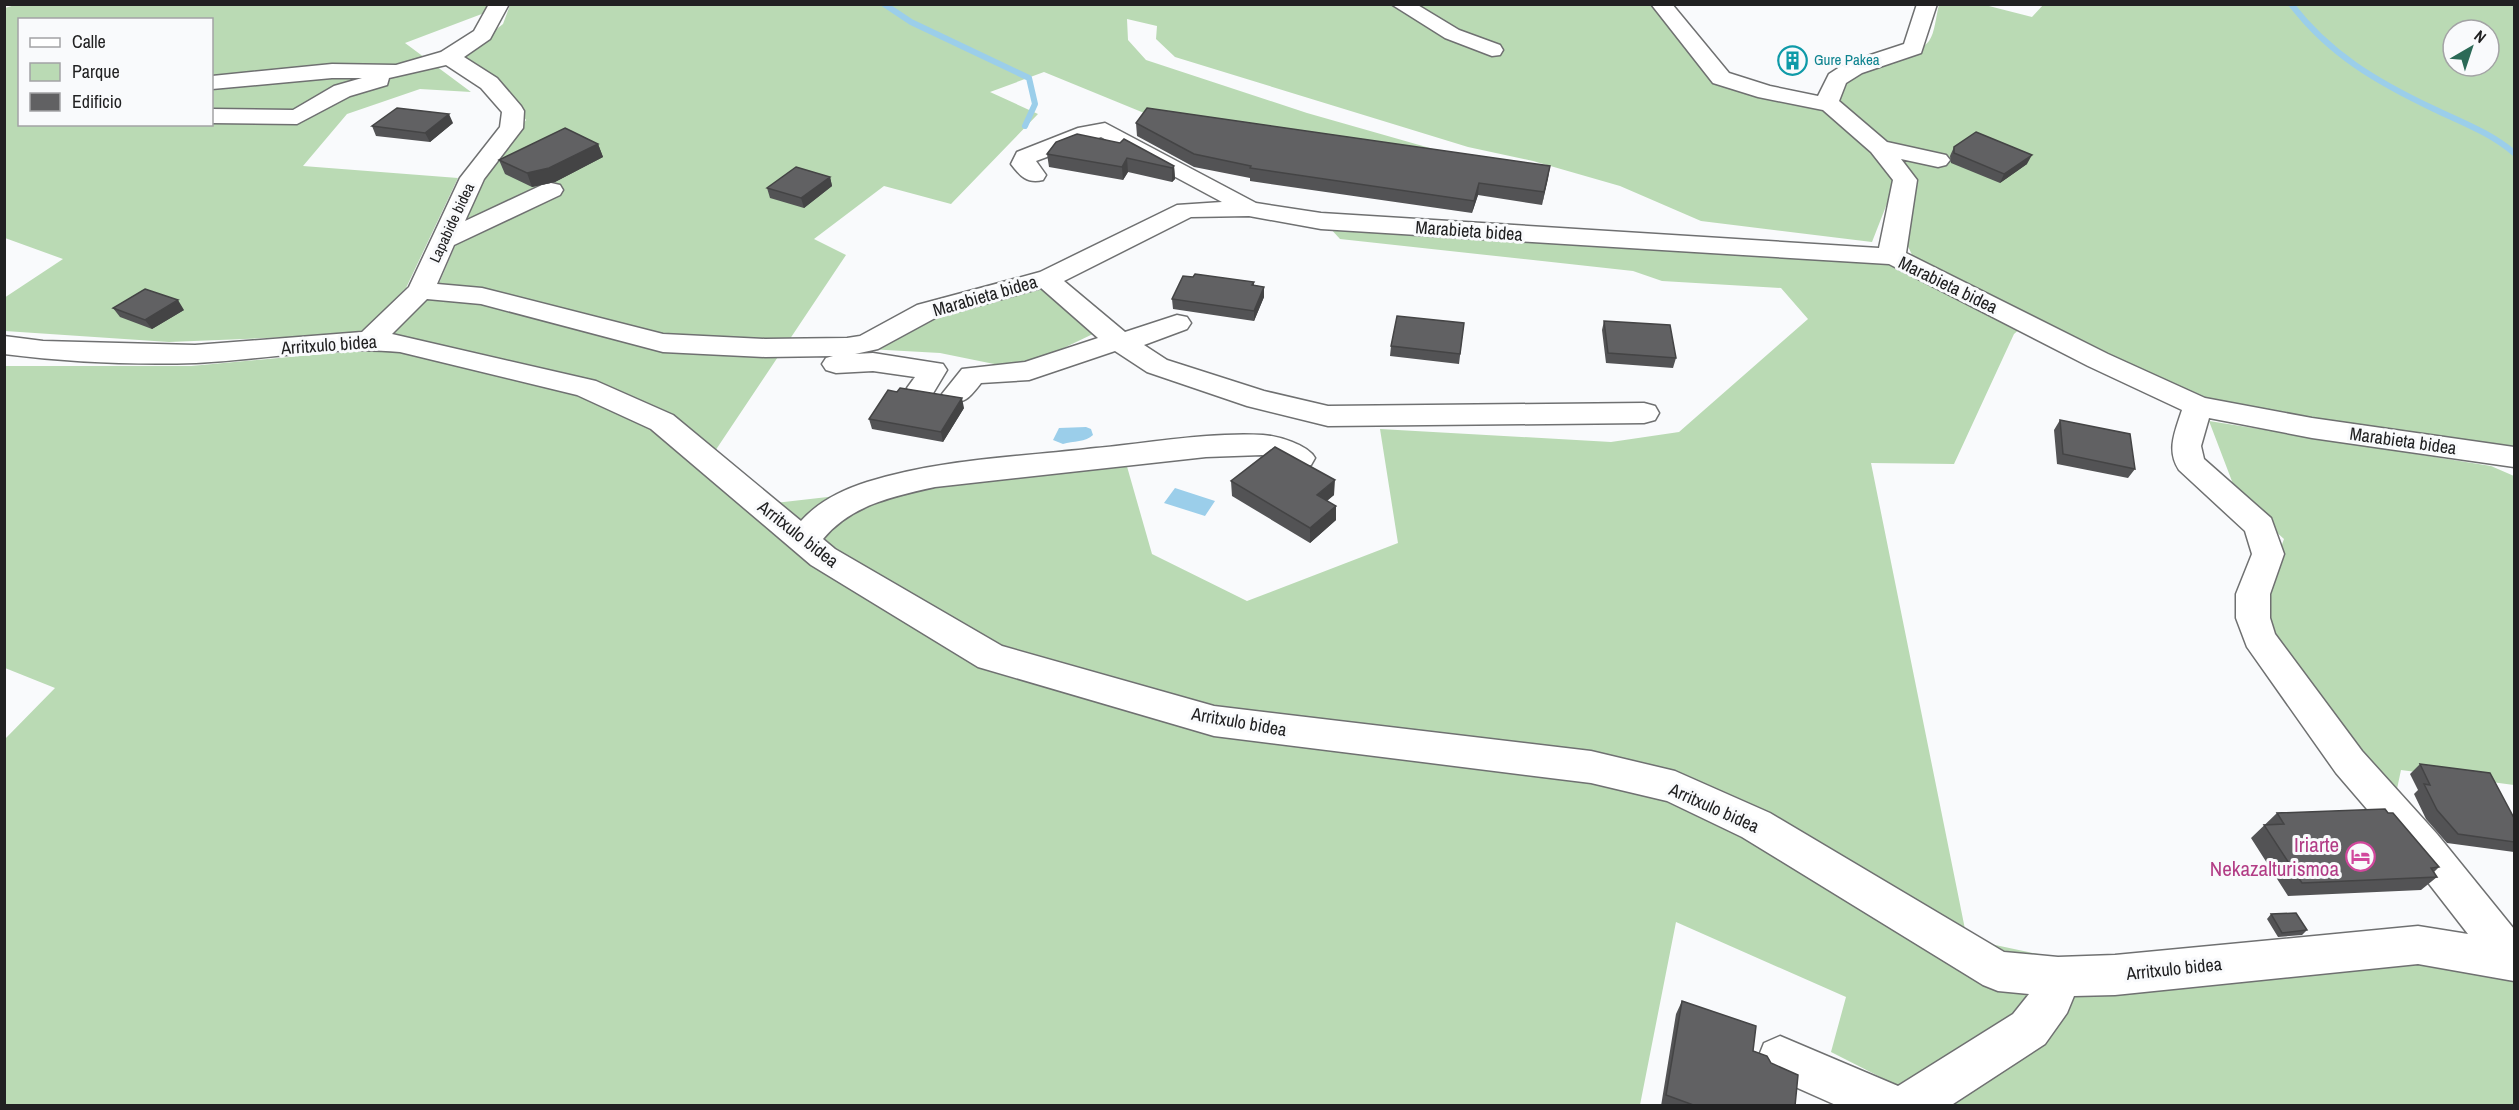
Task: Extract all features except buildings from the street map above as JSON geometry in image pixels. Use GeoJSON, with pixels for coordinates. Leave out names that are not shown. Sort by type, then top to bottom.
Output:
{"type":"FeatureCollection","features":[{"type":"Feature","properties":{"kind":"street"},"geometry":{"type":"LineString","coordinates":[[213,116],[297,117],[342,91],[449,57],[483,35],[500,4]]}},
{"type":"Feature","properties":{"kind":"street"},"geometry":{"type":"LineString","coordinates":[[1401,4],[1452,34],[1492,50]]}},
{"type":"Feature","properties":{"kind":"street"},"geometry":{"type":"LineString","coordinates":[[1661,4],[1720,78],[1766,92],[1830,105]]}},
{"type":"Feature","properties":{"kind":"street"},"geometry":{"type":"LineString","coordinates":[[1894,257],[1892,249],[1905,180],[1879,147],[1827,102],[1838,79],[1854,68],[1913,48],[1927,4]]}},
{"type":"Feature","properties":{"kind":"street","name":"Lapabide bidea"},"geometry":{"type":"LineString","coordinates":[[370,340],[421,290],[472,178],[511,128],[513,111],[489,83],[449,57]]}},
{"type":"Feature","properties":{"kind":"street"},"geometry":{"type":"LineString","coordinates":[[213,82],[332,70],[397,72]]}},
{"type":"Feature","properties":{"kind":"street"},"geometry":{"type":"LineString","coordinates":[[1034,175],[1023,164],[1025,157],[1086,133],[1105,130],[1120,124],[1138,127]]}},
{"type":"Feature","properties":{"kind":"street"},"geometry":{"type":"LineString","coordinates":[[1105,130],[1235,199],[1248,209]]}},
{"type":"Feature","properties":{"kind":"street"},"geometry":{"type":"LineString","coordinates":[[1879,147],[1938,160]]}},
{"type":"Feature","properties":{"kind":"street"},"geometry":{"type":"LineString","coordinates":[[443,242],[550,190]]}},
{"type":"Feature","properties":{"kind":"street","name":"Marabieta bidea"},"geometry":{"type":"LineString","coordinates":[[421,290],[482,296],[663,343],[765,348],[847,347],[868,343],[927,311],[1049,278],[1186,210],[1248,209],[1321,221],[1894,257],[2098,360],[2198,406],[2312,428],[2514,457]]}},
{"type":"Feature","properties":{"kind":"street"},"geometry":{"type":"LineString","coordinates":[[1049,278],[1051,284],[1120,342],[1156,366],[1257,399],[1328,416],[1644,413]]}},
{"type":"Feature","properties":{"kind":"street"},"geometry":{"type":"LineString","coordinates":[[957,394],[972,375],[1029,371],[1094,347],[1120,342],[1177,323]]}},
{"type":"Feature","properties":{"kind":"street","name":"Arritxulo bidea"},"geometry":{"type":"LineString","coordinates":[[4,345],[43,350],[195,354],[370,340],[400,344],[586,388],[662,422],[823,557],[991,657],[1214,721],[1591,767],[1675,787],[1756,825],[1998,970],[2058,976],[2115,975],[2418,945],[2514,962]]}},
{"type":"Feature","properties":{"kind":"street"},"geometry":{"type":"LineString","coordinates":[[765,348],[800,362],[832,364],[873,362],[933,370],[922,388]]}},
{"type":"Feature","properties":{"kind":"street"},"geometry":{"type":"LineString","coordinates":[[2198,406],[2186,446],[2190,463],[2260,526],[2268,554],[2253,594],[2253,618],[2259,638],[2349,762],[2423,846],[2514,962]]}},
{"type":"Feature","properties":{"kind":"street"},"geometry":{"type":"LineString","coordinates":[[803,541],[827,514],[853,500],[891,485],[935,477],[1206,447],[1264,445],[1300,458]]}},
{"type":"Feature","properties":{"kind":"street"},"geometry":{"type":"LineString","coordinates":[[1908,1106],[2029,1029],[2052,999],[2058,976]]}},
{"type":"Feature","properties":{"kind":"street"},"geometry":{"type":"LineString","coordinates":[[1780,1058],[1892,1106]]}},
{"type":"Feature","properties":{"kind":"green space"},"geometry":{"type":"Polygon","coordinates":[[[18,4],[490,5],[487,12],[405,43],[471,92],[420,89],[347,114],[303,166],[458,178],[406,288],[361,334],[169,342],[5,331],[4,298],[63,259],[5,238],[5,8],[18,4]]]}},
{"type":"Feature","properties":{"kind":"green space"},"geometry":{"type":"Polygon","coordinates":[[[2044,4],[2514,5],[2514,454],[2201,400],[1913,257],[1905,240],[1918,181],[1888,144],[1845,110],[1840,99],[1847,79],[1923,47],[1933,33],[1939,5],[1985,5],[2032,17],[2044,4]]]}},
{"type":"Feature","properties":{"kind":"green space"},"geometry":{"type":"Polygon","coordinates":[[[510,5],[1657,5],[1704,72],[1740,89],[1818,107],[1870,148],[1895,183],[1872,242],[1701,221],[1620,186],[1533,161],[1468,147],[1175,57],[1156,39],[1157,26],[1127,19],[1128,40],[1146,60],[1307,113],[1500,168],[1149,115],[1044,72],[990,92],[1038,114],[951,204],[884,186],[814,239],[846,255],[701,472],[748,506],[1126,463],[1152,554],[1247,601],[1398,543],[1380,429],[1611,442],[1679,432],[1808,319],[1781,288],[1662,281],[1633,271],[1340,239],[1329,227],[1892,263],[2022,327],[2014,334],[1954,464],[1871,463],[1967,939],[2185,985],[2426,958],[2514,976],[2514,1105],[1891,1105],[1896,1085],[1831,1052],[1846,997],[1676,922],[1640,1105],[5,1105],[5,739],[55,688],[5,668],[4,366],[191,366],[377,349],[440,281],[484,178],[526,120],[496,79],[462,56],[503,24],[510,5]]]}},
{"type":"Feature","properties":{"kind":"green space"},"geometry":{"type":"Polygon","coordinates":[[[1043,287],[1095,333],[1047,356],[1020,363],[999,365],[940,353],[868,349],[937,314],[1043,287]]]}},
{"type":"Feature","properties":{"kind":"green space"},"geometry":{"type":"Polygon","coordinates":[[[2209,421],[2491,466],[2514,476],[2514,785],[2401,770],[2394,803],[2277,650],[2261,601],[2284,539],[2238,497],[2209,421]]]}},
{"type":"Feature","properties":{"kind":"water"},"geometry":{"type":"Polygon","coordinates":[[[1086,427],[1091,429],[1093,435],[1087,439],[1063,444],[1053,440],[1059,428],[1086,427]]]}},
{"type":"Feature","properties":{"kind":"water"},"geometry":{"type":"Polygon","coordinates":[[[1175,488],[1215,501],[1205,516],[1164,503],[1175,488]]]}},
{"type":"Feature","properties":{"kind":"waterway"},"geometry":{"type":"LineString","coordinates":[[884,4],[911,22],[1029,78],[1035,104],[1025,126]]}},
{"type":"Feature","properties":{"kind":"waterway"},"geometry":{"type":"LineString","coordinates":[[2291,4],[2321,38],[2355,65],[2413,99],[2486,134],[2514,153]]}},
{"type":"Feature","properties":{"kind":"place","name":"Gure Pakea"},"geometry":{"type":"Point","coordinates":[1793,60]}},
{"type":"Feature","properties":{"kind":"place","name":"Iriarte Nekazalturismoa"},"geometry":{"type":"Point","coordinates":[2360,857]}}]}
